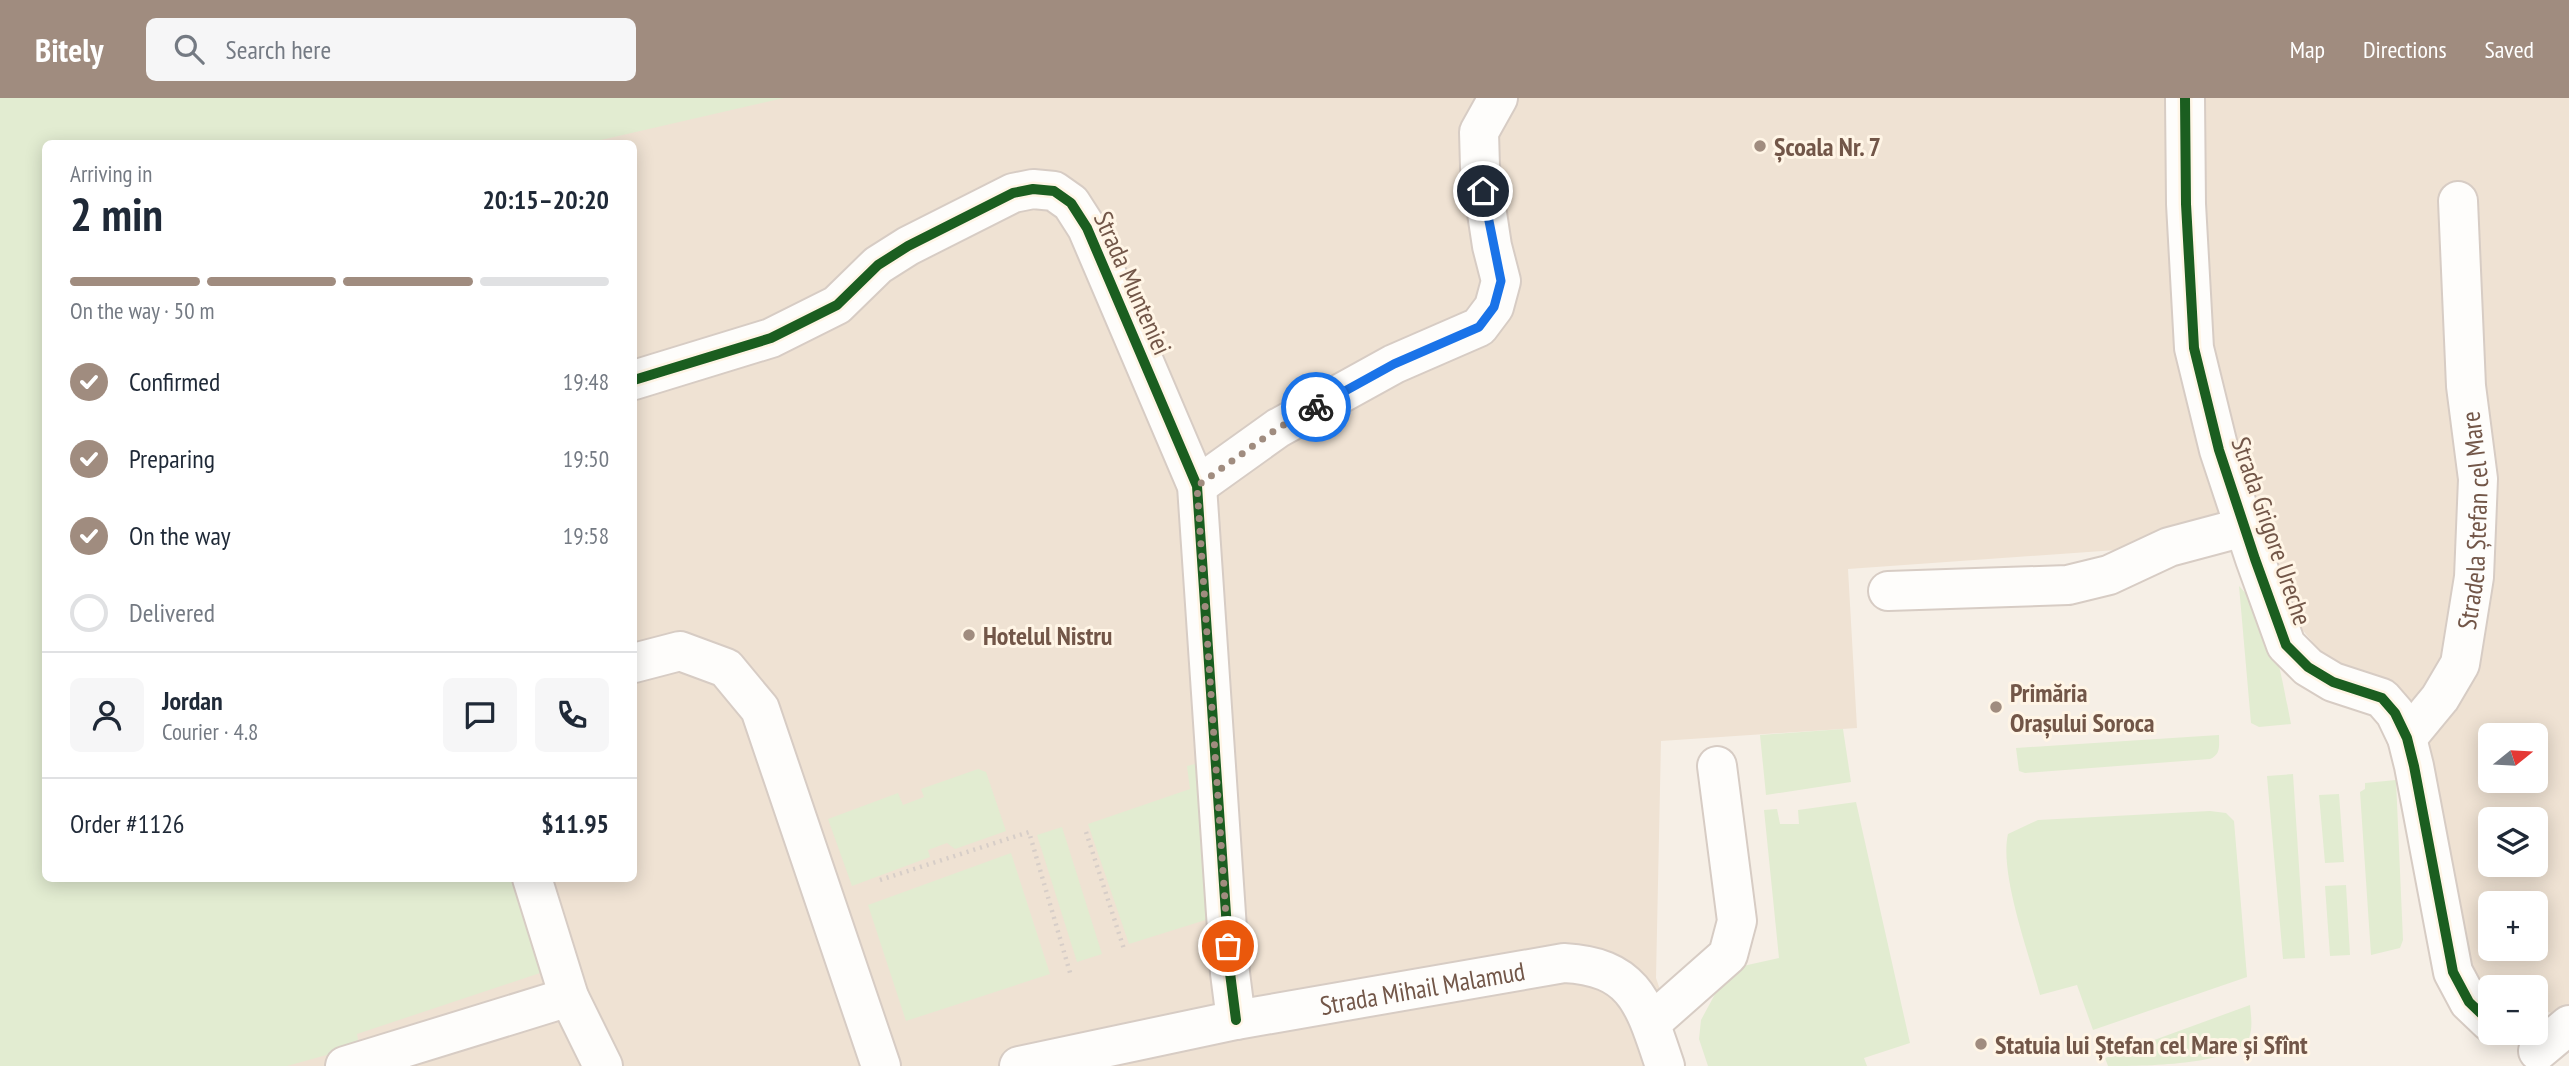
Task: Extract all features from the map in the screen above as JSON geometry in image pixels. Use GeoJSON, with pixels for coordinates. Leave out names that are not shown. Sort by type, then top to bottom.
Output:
{"type":"FeatureCollection","features":[{"type":"Feature","properties":{"kind":"street"},"geometry":{"type":"LineString","coordinates":[[1236,1020],[1230,973],[1197,486],[1278,428],[1394,364],[1479,327],[1494,307],[1501,281],[1492,246],[1480,167],[1479,132],[1498,98]]}},
{"type":"Feature","properties":{"kind":"street","name":"Strada Grigore Ureche"},"geometry":{"type":"LineString","coordinates":[[2185,98],[2186,204],[2194,348],[2219,450],[2286,645],[2308,667],[2333,682],[2382,698],[2395,713],[2407,738],[2454,972],[2469,1002],[2478,1011]]}},
{"type":"Feature","properties":{"kind":"street","name":"Strada Munteniei"},"geometry":{"type":"LineString","coordinates":[[637,379],[771,338],[837,305],[878,265],[908,246],[1013,193],[1033,189],[1054,191],[1071,203],[1087,228],[1197,486]]}},
{"type":"Feature","properties":{"kind":"street","name":"Stradela Ștefan cel Mare"},"geometry":{"type":"LineString","coordinates":[[2407,738],[2440,698],[2460,664],[2474,577],[2478,479],[2466,386],[2458,201]]}},
{"type":"Feature","properties":{"kind":"street"},"geometry":{"type":"LineString","coordinates":[[1888,591],[2068,585],[2109,575],[2169,547],[2244,527]]}},
{"type":"Feature","properties":{"kind":"street"},"geometry":{"type":"LineString","coordinates":[[637,662],[680,651],[726,668],[760,709],[881,1066]]}},
{"type":"Feature","properties":{"kind":"street"},"geometry":{"type":"LineString","coordinates":[[1665,1066],[1651,1023],[1728,955],[1737,921],[1717,766]]}},
{"type":"Feature","properties":{"kind":"street"},"geometry":{"type":"LineString","coordinates":[[533,882],[569,997],[603,1066]]}},
{"type":"Feature","properties":{"kind":"street","name":"Strada Mihail Malamud"},"geometry":{"type":"LineString","coordinates":[[1020,1066],[1236,1020],[1564,963],[1594,965],[1609,970],[1629,985],[1651,1023]]}},
{"type":"Feature","properties":{"kind":"street"},"geometry":{"type":"LineString","coordinates":[[345,1066],[569,997]]}},
{"type":"Feature","properties":{"kind":"street"},"geometry":{"type":"LineString","coordinates":[[2520,1045],[2536,1058],[2569,1025]]}},
{"type":"Feature","properties":{"kind":"path"},"geometry":{"type":"LineString","coordinates":[[880,880],[1029,832],[1071,976]]}},
{"type":"Feature","properties":{"kind":"path"},"geometry":{"type":"LineString","coordinates":[[1086,832],[1124,949]]}},
{"type":"Feature","properties":{"kind":"shaded area"},"geometry":{"type":"Polygon","coordinates":[[[706,98],[2569,98],[2569,1020],[2548,1012],[2548,975],[2478,975],[2478,985],[2476,984],[2438,792],[2229,542],[1848,569],[1857,728],[1661,741],[1656,978],[1686,1066],[213,1066],[498,882],[637,882],[637,140],[599,140],[706,98]]]}},
{"type":"Feature","properties":{"kind":"green space"},"geometry":{"type":"Polygon","coordinates":[[[0,98],[784,98],[601,140],[42,140],[42,882],[515,882],[540,973],[357,1034],[359,1046],[287,1066],[0,1066],[0,98]]]}},
{"type":"Feature","properties":{"kind":"green space"},"geometry":{"type":"Polygon","coordinates":[[[2239,586],[2251,600],[2269,633],[2280,668],[2291,724],[2259,727],[2251,723],[2239,586]]]}},
{"type":"Feature","properties":{"kind":"green space"},"geometry":{"type":"Polygon","coordinates":[[[1843,729],[1851,782],[1766,795],[1760,735],[1843,729]]]}},
{"type":"Feature","properties":{"kind":"green space"},"geometry":{"type":"Polygon","coordinates":[[[2219,735],[2218,752],[2210,759],[2025,773],[2019,771],[2016,748],[2219,735]]]}},
{"type":"Feature","properties":{"kind":"green space"},"geometry":{"type":"Polygon","coordinates":[[[1199,763],[1215,917],[1129,944],[1088,824],[1190,789],[1187,766],[1199,763]]]}},
{"type":"Feature","properties":{"kind":"green space"},"geometry":{"type":"Polygon","coordinates":[[[978,769],[986,772],[1006,831],[955,849],[947,843],[928,850],[930,857],[852,886],[828,819],[898,793],[903,805],[924,797],[921,789],[978,769]]]}},
{"type":"Feature","properties":{"kind":"green space"},"geometry":{"type":"Polygon","coordinates":[[[2293,774],[2305,958],[2283,959],[2267,776],[2293,774]]]}},
{"type":"Feature","properties":{"kind":"green space"},"geometry":{"type":"Polygon","coordinates":[[[2396,780],[2403,940],[2400,948],[2371,955],[2360,792],[2365,789],[2365,783],[2396,780]]]}},
{"type":"Feature","properties":{"kind":"green space"},"geometry":{"type":"Polygon","coordinates":[[[2339,794],[2344,862],[2325,863],[2319,795],[2339,794]]]}},
{"type":"Feature","properties":{"kind":"green space"},"geometry":{"type":"Polygon","coordinates":[[[1856,802],[1910,1043],[1864,1058],[1867,1066],[1708,1066],[1699,1039],[1701,1020],[1721,983],[1743,966],[1779,958],[1764,810],[1777,809],[1780,824],[1799,824],[1798,810],[1856,802]]]}},
{"type":"Feature","properties":{"kind":"green space"},"geometry":{"type":"Polygon","coordinates":[[[2210,811],[2226,813],[2234,821],[2247,977],[2093,1030],[2077,985],[2040,995],[2011,891],[2006,850],[2008,834],[2038,820],[2210,811]]]}},
{"type":"Feature","properties":{"kind":"green space"},"geometry":{"type":"Polygon","coordinates":[[[1062,827],[1102,954],[1077,962],[1037,835],[1062,827]]]}},
{"type":"Feature","properties":{"kind":"green space"},"geometry":{"type":"Polygon","coordinates":[[[1011,853],[1050,974],[906,1021],[868,905],[1011,853]]]}},
{"type":"Feature","properties":{"kind":"green space"},"geometry":{"type":"Polygon","coordinates":[[[2346,885],[2350,955],[2330,956],[2325,886],[2346,885]]]}},
{"type":"Feature","properties":{"kind":"green space"},"geometry":{"type":"Polygon","coordinates":[[[2250,1005],[2249,1038],[2240,1047],[2225,1054],[2185,1062],[2108,1066],[2105,1058],[2250,1005]]]}},
{"type":"Feature","properties":{"kind":"cycle path"},"geometry":{"type":"LineString","coordinates":[[2185,98],[2186,204],[2194,348],[2219,450],[2286,645],[2308,667],[2333,682],[2382,698],[2395,713],[2407,738],[2453,972],[2469,1002],[2478,1011]]}},
{"type":"Feature","properties":{"kind":"cycle path"},"geometry":{"type":"LineString","coordinates":[[637,379],[771,338],[837,305],[878,265],[908,246],[1013,193],[1033,189],[1054,191],[1071,203],[1087,228],[1197,486],[1230,973],[1236,1020]]}},
{"type":"Feature","properties":{"kind":"way so far"},"geometry":{"type":"LineString","coordinates":[[1228,946],[1197,486],[1278,428],[1316,407]]}},
{"type":"Feature","properties":{"kind":"place","name":"Școala Nr. 7"},"geometry":{"type":"Point","coordinates":[1760,146]}},
{"type":"Feature","properties":{"kind":"place","name":"Hotelul Nistru"},"geometry":{"type":"Point","coordinates":[969,635]}},
{"type":"Feature","properties":{"kind":"place","name":"Primăria Orașului Soroca"},"geometry":{"type":"Point","coordinates":[1996,707]}},
{"type":"Feature","properties":{"kind":"place","name":"Statuia lui Ștefan cel Mare și Sfînt"},"geometry":{"type":"Point","coordinates":[1981,1044]}},
{"type":"Feature","properties":{"kind":"route"},"geometry":{"type":"LineString","coordinates":[[1316,407],[1394,364],[1479,327],[1494,307],[1501,281],[1483,191]]}}]}
